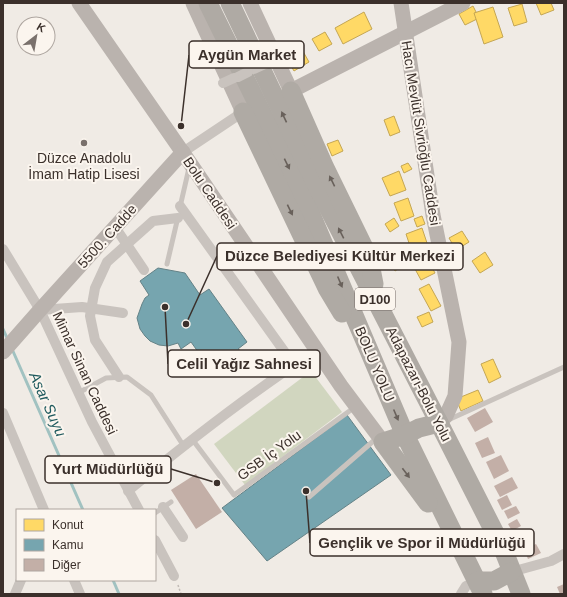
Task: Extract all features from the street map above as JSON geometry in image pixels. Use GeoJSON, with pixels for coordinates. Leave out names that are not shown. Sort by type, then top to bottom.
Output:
{"type":"FeatureCollection","features":[{"type":"Feature","properties":{"kind":"highway","name":"BOLU YOLU"},"geometry":{"type":"LineString","coordinates":[[208,3],[307,205],[405,435],[480,588]]}},
{"type":"Feature","properties":{"kind":"highway","name":"Adapazarı-Bolu Yolu"},"geometry":{"type":"LineString","coordinates":[[230,3],[316,184],[380,309],[444,420],[503,549],[516,570],[521,594]]}},
{"type":"Feature","properties":{"kind":"highway"},"geometry":{"type":"LineString","coordinates":[[291,91],[325,168],[369,258],[380,309]]}},
{"type":"Feature","properties":{"kind":"highway"},"geometry":{"type":"LineString","coordinates":[[243,112],[328,288],[341,312],[362,335]]}},
{"type":"Feature","properties":{"kind":"highway"},"geometry":{"type":"LineString","coordinates":[[444,420],[419,428],[405,435],[381,439],[458,542]]}},
{"type":"Feature","properties":{"kind":"highway"},"geometry":{"type":"LineString","coordinates":[[480,588],[516,570]]}},
{"type":"Feature","properties":{"kind":"street","name":"Bolu Caddesi"},"geometry":{"type":"LineString","coordinates":[[79,3],[316,350],[381,439]]}},
{"type":"Feature","properties":{"kind":"street"},"geometry":{"type":"LineString","coordinates":[[186,158],[243,112],[193,3]]}},
{"type":"Feature","properties":{"kind":"street"},"geometry":{"type":"LineString","coordinates":[[250,3],[291,91],[463,3]]}},
{"type":"Feature","properties":{"kind":"street","name":"Hacı Mevlüt Sivrioğlu Caddesi"},"geometry":{"type":"LineString","coordinates":[[401,3],[433,216],[459,342],[455,396],[444,420]]}},
{"type":"Feature","properties":{"kind":"street"},"geometry":{"type":"LineString","coordinates":[[224,83],[279,57]]}},
{"type":"Feature","properties":{"kind":"street","name":"5500. Cadde"},"geometry":{"type":"LineString","coordinates":[[3,352],[115,227],[186,158]]}},
{"type":"Feature","properties":{"kind":"street"},"geometry":{"type":"LineString","coordinates":[[180,206],[294,365]]}},
{"type":"Feature","properties":{"kind":"street"},"geometry":{"type":"LineString","coordinates":[[119,377],[95,340],[90,316],[95,288],[107,262],[153,221],[178,218]]}},
{"type":"Feature","properties":{"kind":"street"},"geometry":{"type":"LineString","coordinates":[[115,227],[144,270]]}},
{"type":"Feature","properties":{"kind":"street","name":"Mimar Sinan Caddesi"},"geometry":{"type":"LineString","coordinates":[[3,249],[137,509]]}},
{"type":"Feature","properties":{"kind":"street"},"geometry":{"type":"LineString","coordinates":[[36,315],[82,307],[123,313]]}},
{"type":"Feature","properties":{"kind":"street"},"geometry":{"type":"LineString","coordinates":[[128,491],[188,442],[316,350]]}},
{"type":"Feature","properties":{"kind":"street"},"geometry":{"type":"LineString","coordinates":[[3,413],[44,509]]}},
{"type":"Feature","properties":{"kind":"street"},"geometry":{"type":"LineString","coordinates":[[163,507],[183,537]]}},
{"type":"Feature","properties":{"kind":"street"},"geometry":{"type":"LineString","coordinates":[[156,542],[174,576]]}},
{"type":"Feature","properties":{"kind":"street"},"geometry":{"type":"LineString","coordinates":[[531,594],[516,570],[551,561],[564,554]]}},
{"type":"Feature","properties":{"kind":"street"},"geometry":{"type":"LineString","coordinates":[[15,594],[21,581]]}},
{"type":"Feature","properties":{"kind":"street"},"geometry":{"type":"LineString","coordinates":[[74,581],[79,593]]}},
{"type":"Feature","properties":{"kind":"street"},"geometry":{"type":"LineString","coordinates":[[461,594],[466,586],[480,588]]}},
{"type":"Feature","properties":{"kind":"lane"},"geometry":{"type":"LineString","coordinates":[[168,264],[178,218],[186,158]]}},
{"type":"Feature","properties":{"kind":"lane"},"geometry":{"type":"LineString","coordinates":[[444,420],[564,367]]}},
{"type":"Feature","properties":{"kind":"lane"},"geometry":{"type":"LineString","coordinates":[[78,393],[106,378],[127,377],[151,395],[188,442]]}},
{"type":"Feature","properties":{"kind":"lane","name":"GSB İç Yolu"},"geometry":{"type":"LineString","coordinates":[[188,442],[234,495],[356,406]]}},
{"type":"Feature","properties":{"kind":"lane"},"geometry":{"type":"LineString","coordinates":[[309,497],[381,439]]}},
{"type":"Feature","properties":{"kind":"green space"},"geometry":{"type":"Polygon","coordinates":[[[311,371],[342,412],[245,485],[214,444],[311,371]]]}},
{"type":"Feature","properties":{"kind":"building: Konut"},"geometry":{"type":"Polygon","coordinates":[[[536,3],[551,3],[554,10],[541,15],[536,3]]]}},
{"type":"Feature","properties":{"kind":"building: Konut"},"geometry":{"type":"Polygon","coordinates":[[[522,4],[527,22],[514,26],[508,8],[522,4]]]}},
{"type":"Feature","properties":{"kind":"building: Konut"},"geometry":{"type":"Polygon","coordinates":[[[473,6],[479,18],[465,25],[459,14],[473,6]]]}},
{"type":"Feature","properties":{"kind":"building: Konut"},"geometry":{"type":"Polygon","coordinates":[[[493,7],[503,37],[484,44],[474,13],[493,7]]]}},
{"type":"Feature","properties":{"kind":"building: Konut"},"geometry":{"type":"Polygon","coordinates":[[[364,12],[372,29],[343,44],[335,28],[364,12]]]}},
{"type":"Feature","properties":{"kind":"building: Konut"},"geometry":{"type":"Polygon","coordinates":[[[325,32],[332,44],[319,51],[312,39],[325,32]]]}},
{"type":"Feature","properties":{"kind":"building: Konut"},"geometry":{"type":"Polygon","coordinates":[[[300,46],[309,62],[294,71],[284,54],[300,46]]]}},
{"type":"Feature","properties":{"kind":"building: Konut"},"geometry":{"type":"Polygon","coordinates":[[[394,116],[400,132],[390,136],[384,120],[394,116]]]}},
{"type":"Feature","properties":{"kind":"building: Konut"},"geometry":{"type":"Polygon","coordinates":[[[338,140],[343,151],[332,156],[327,144],[338,140]]]}},
{"type":"Feature","properties":{"kind":"building: Konut"},"geometry":{"type":"Polygon","coordinates":[[[408,163],[412,169],[404,173],[401,166],[408,163]]]}},
{"type":"Feature","properties":{"kind":"building: Konut"},"geometry":{"type":"Polygon","coordinates":[[[399,171],[406,190],[390,196],[382,178],[399,171]]]}},
{"type":"Feature","properties":{"kind":"building: Konut"},"geometry":{"type":"Polygon","coordinates":[[[408,198],[414,216],[401,221],[394,203],[408,198]]]}},
{"type":"Feature","properties":{"kind":"building: Konut"},"geometry":{"type":"Polygon","coordinates":[[[422,216],[425,224],[417,227],[414,219],[422,216]]]}},
{"type":"Feature","properties":{"kind":"building: Konut"},"geometry":{"type":"Polygon","coordinates":[[[394,218],[399,226],[390,232],[385,224],[394,218]]]}},
{"type":"Feature","properties":{"kind":"building: Konut"},"geometry":{"type":"Polygon","coordinates":[[[422,228],[428,246],[412,252],[406,234],[422,228]]]}},
{"type":"Feature","properties":{"kind":"building: Konut"},"geometry":{"type":"Polygon","coordinates":[[[462,231],[469,242],[456,250],[449,238],[462,231]]]}},
{"type":"Feature","properties":{"kind":"building: Konut"},"geometry":{"type":"Polygon","coordinates":[[[485,252],[493,265],[480,273],[472,261],[485,252]]]}},
{"type":"Feature","properties":{"kind":"building: Konut"},"geometry":{"type":"Polygon","coordinates":[[[401,253],[407,263],[395,271],[388,260],[401,253]]]}},
{"type":"Feature","properties":{"kind":"building: Konut"},"geometry":{"type":"Polygon","coordinates":[[[429,262],[435,273],[421,280],[415,269],[429,262]]]}},
{"type":"Feature","properties":{"kind":"building: Konut"},"geometry":{"type":"Polygon","coordinates":[[[429,284],[441,306],[431,311],[419,289],[429,284]]]}},
{"type":"Feature","properties":{"kind":"building: Konut"},"geometry":{"type":"Polygon","coordinates":[[[429,312],[433,322],[422,327],[417,317],[429,312]]]}},
{"type":"Feature","properties":{"kind":"building: Konut"},"geometry":{"type":"Polygon","coordinates":[[[493,359],[501,377],[489,383],[481,364],[493,359]]]}},
{"type":"Feature","properties":{"kind":"building: Konut"},"geometry":{"type":"Polygon","coordinates":[[[478,390],[483,401],[461,411],[456,399],[478,390]]]}},
{"type":"Feature","properties":{"kind":"building: Kamu"},"geometry":{"type":"Polygon","coordinates":[[[158,268],[185,273],[200,295],[209,289],[247,342],[238,349],[242,352],[222,366],[220,362],[211,370],[191,342],[181,349],[178,343],[168,346],[159,345],[150,341],[145,336],[140,329],[137,318],[145,298],[149,295],[140,281],[158,268]]]}},
{"type":"Feature","properties":{"kind":"building: Kamu"},"geometry":{"type":"Polygon","coordinates":[[[347,415],[391,475],[267,561],[222,508],[347,415]]]}},
{"type":"Feature","properties":{"kind":"building: Diğer"},"geometry":{"type":"Polygon","coordinates":[[[485,408],[493,422],[475,432],[467,418],[485,408]]]}},
{"type":"Feature","properties":{"kind":"building: Diğer"},"geometry":{"type":"Polygon","coordinates":[[[488,437],[495,453],[482,458],[475,443],[488,437]]]}},
{"type":"Feature","properties":{"kind":"building: Diğer"},"geometry":{"type":"Polygon","coordinates":[[[501,455],[509,471],[494,479],[486,462],[501,455]]]}},
{"type":"Feature","properties":{"kind":"building: Diğer"},"geometry":{"type":"Polygon","coordinates":[[[196,474],[222,512],[196,529],[171,490],[196,474]]]}},
{"type":"Feature","properties":{"kind":"building: Diğer"},"geometry":{"type":"Polygon","coordinates":[[[512,477],[518,488],[500,497],[494,486],[512,477]]]}},
{"type":"Feature","properties":{"kind":"building: Diğer"},"geometry":{"type":"Polygon","coordinates":[[[507,495],[512,505],[502,510],[497,500],[507,495]]]}},
{"type":"Feature","properties":{"kind":"building: Diğer"},"geometry":{"type":"Polygon","coordinates":[[[516,506],[520,513],[508,519],[504,511],[516,506]]]}},
{"type":"Feature","properties":{"kind":"building: Diğer"},"geometry":{"type":"Polygon","coordinates":[[[517,519],[521,526],[512,531],[508,524],[517,519]]]}},
{"type":"Feature","properties":{"kind":"building: Diğer"},"geometry":{"type":"Polygon","coordinates":[[[536,544],[541,553],[528,559],[524,550],[536,544]]]}},
{"type":"Feature","properties":{"kind":"building: Diğer"},"geometry":{"type":"Polygon","coordinates":[[[564,584],[564,594],[560,594],[557,587],[564,584]]]}},
{"type":"Feature","properties":{"kind":"waterway","name":"Asar Suyu"},"geometry":{"type":"LineString","coordinates":[[3,329],[8,340]]}},
{"type":"Feature","properties":{"kind":"waterway","name":"Asar Suyu"},"geometry":{"type":"LineString","coordinates":[[12,349],[83,509]]}},
{"type":"Feature","properties":{"kind":"waterway","name":"Asar Suyu"},"geometry":{"type":"LineString","coordinates":[[113,581],[119,594]]}},
{"type":"Feature","properties":{"kind":"place","name":"Aygün Market"},"geometry":{"type":"Point","coordinates":[181,126]}},
{"type":"Feature","properties":{"kind":"place","name":"Düzce Anadolu İmam Hatip Lisesi"},"geometry":{"type":"Point","coordinates":[84,143]}},
{"type":"Feature","properties":{"kind":"place","name":"Celil Yağız Sahnesi"},"geometry":{"type":"Point","coordinates":[165,307]}},
{"type":"Feature","properties":{"kind":"place","name":"Düzce Belediyesi Kültür Merkezi"},"geometry":{"type":"Point","coordinates":[186,324]}},
{"type":"Feature","properties":{"kind":"place","name":"Yurt Müdürlüğü"},"geometry":{"type":"Point","coordinates":[217,483]}},
{"type":"Feature","properties":{"kind":"place","name":"Gençlik ve Spor il Müdürlüğü"},"geometry":{"type":"Point","coordinates":[306,491]}}]}
